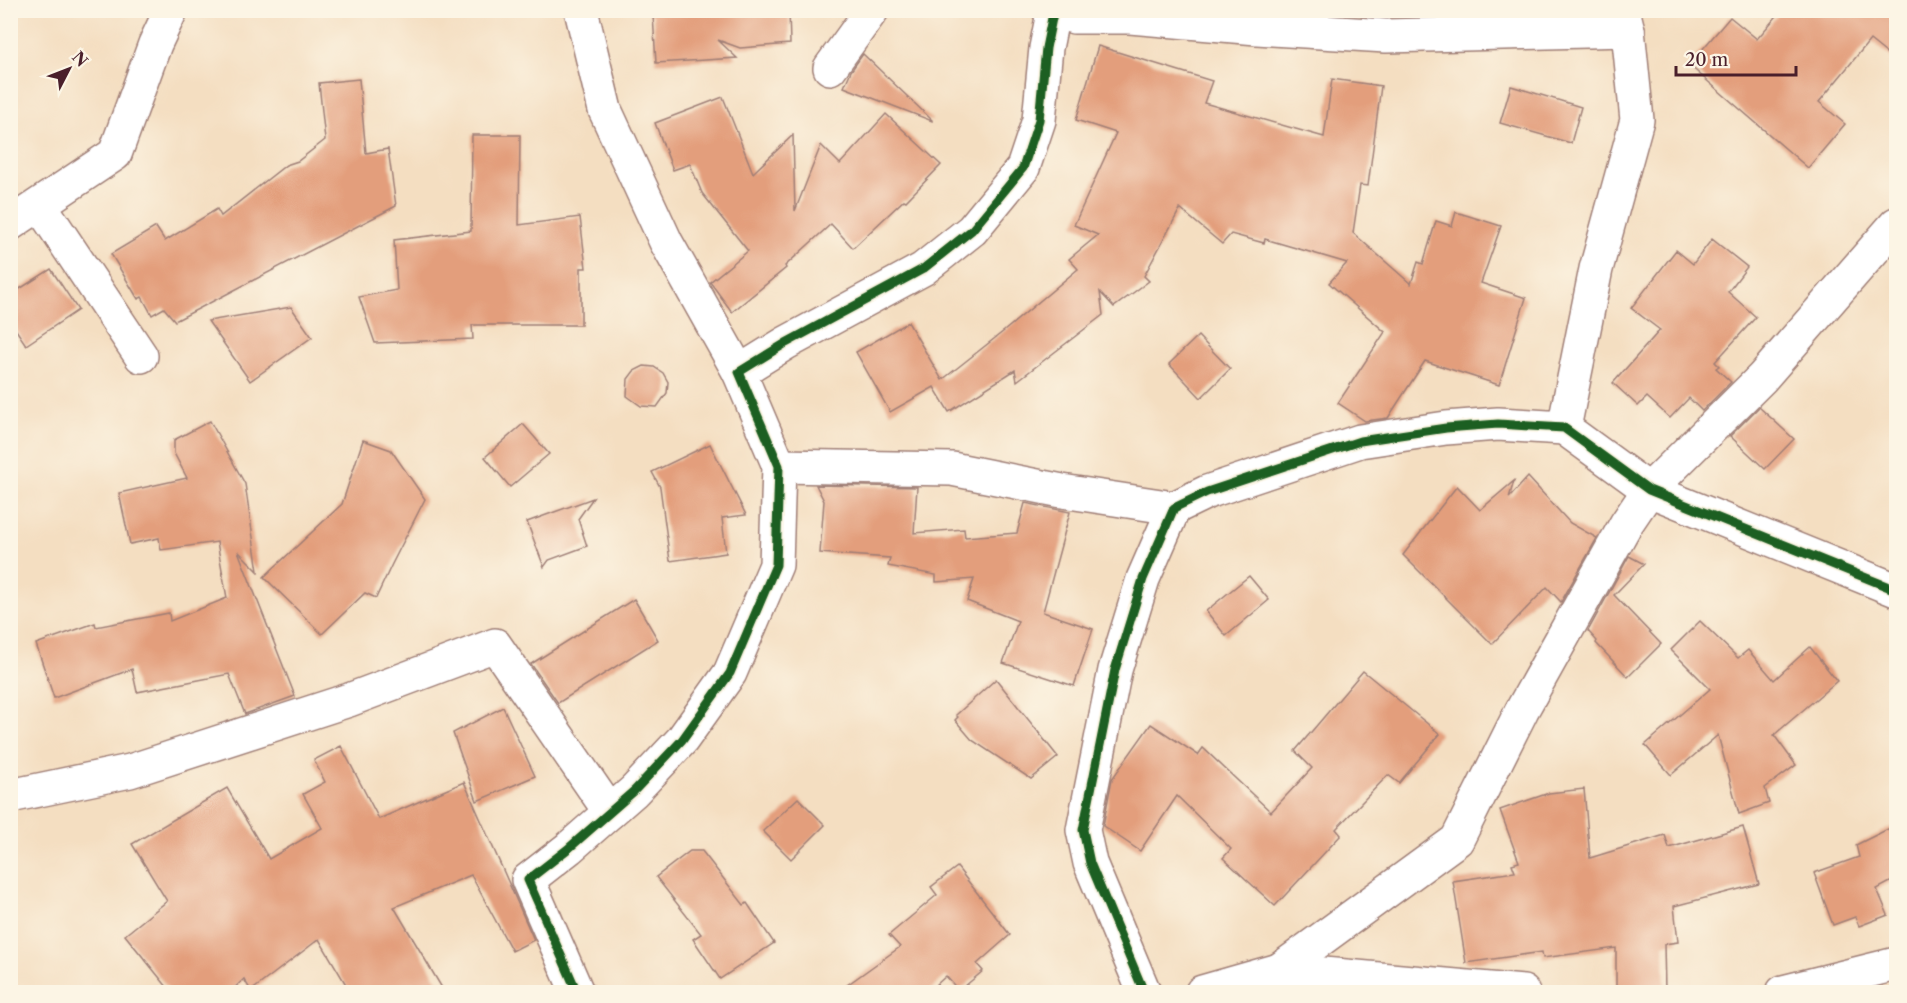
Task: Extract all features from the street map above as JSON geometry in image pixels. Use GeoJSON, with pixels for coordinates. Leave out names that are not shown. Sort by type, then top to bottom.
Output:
{"type":"FeatureCollection","features":[{"type":"Feature","properties":{"kind":"street"},"geometry":{"type":"LineString","coordinates":[[10,224],[115,154],[155,44],[171,10]]}},
{"type":"Feature","properties":{"kind":"street"},"geometry":{"type":"LineString","coordinates":[[577,993],[528,880],[569,848],[634,791],[682,740],[730,674],[776,565],[779,466],[739,372],[666,242],[605,110],[581,10]]}},
{"type":"Feature","properties":{"kind":"street"},"geometry":{"type":"LineString","coordinates":[[830,68],[872,10]]}},
{"type":"Feature","properties":{"kind":"street"},"geometry":{"type":"LineString","coordinates":[[739,372],[786,343],[923,269],[972,230],[1023,168],[1039,120],[1046,48],[1063,13],[1386,36],[1626,20],[1638,120],[1596,269],[1564,428]]}},
{"type":"Feature","properties":{"kind":"street"},"geometry":{"type":"LineString","coordinates":[[40,205],[141,356]]}},
{"type":"Feature","properties":{"kind":"street"},"geometry":{"type":"LineString","coordinates":[[1202,993],[1279,970],[1457,840],[1522,710],[1626,524],[1650,490],[1762,378],[1896,224]]}},
{"type":"Feature","properties":{"kind":"street"},"geometry":{"type":"LineString","coordinates":[[779,466],[952,469],[1062,491],[1173,508],[1207,492],[1360,441],[1446,428],[1498,424],[1564,428],[1650,490],[1896,590]]}},
{"type":"Feature","properties":{"kind":"street"},"geometry":{"type":"LineString","coordinates":[[1144,993],[1090,863],[1083,830],[1115,670],[1143,579],[1173,508]]}},
{"type":"Feature","properties":{"kind":"street"},"geometry":{"type":"LineString","coordinates":[[10,796],[129,771],[349,700],[495,645],[610,812]]}},
{"type":"Feature","properties":{"kind":"street"},"geometry":{"type":"LineString","coordinates":[[1783,993],[1896,964]]}},
{"type":"Feature","properties":{"kind":"street"},"geometry":{"type":"LineString","coordinates":[[1279,970],[1523,993]]}},
{"type":"Feature","properties":{"kind":"building"},"geometry":{"type":"Polygon","coordinates":[[[650,10],[789,10],[790,44],[740,48],[718,40],[737,58],[656,63],[653,15],[649,14],[650,10]]]}},
{"type":"Feature","properties":{"kind":"building"},"geometry":{"type":"Polygon","coordinates":[[[1782,10],[1896,10],[1896,61],[1870,40],[1819,102],[1845,124],[1808,168],[1689,65],[1730,17],[1757,39],[1782,10]]]}},
{"type":"Feature","properties":{"kind":"building"},"geometry":{"type":"Polygon","coordinates":[[[1098,46],[1212,81],[1204,103],[1324,137],[1332,79],[1381,86],[1368,186],[1360,185],[1353,233],[1411,284],[1418,262],[1423,264],[1436,221],[1452,226],[1456,212],[1501,226],[1481,283],[1526,298],[1499,385],[1425,361],[1388,418],[1365,421],[1338,403],[1385,332],[1329,283],[1347,263],[1265,239],[1264,243],[1231,234],[1222,244],[1180,209],[1144,276],[1149,281],[1114,307],[1100,292],[1103,315],[1017,381],[1015,370],[949,412],[934,387],[890,412],[856,352],[908,322],[942,380],[1078,269],[1069,259],[1098,235],[1074,225],[1116,133],[1076,120],[1098,46]]]}},
{"type":"Feature","properties":{"kind":"building"},"geometry":{"type":"Polygon","coordinates":[[[863,54],[932,121],[844,87],[851,71],[863,54]]]}},
{"type":"Feature","properties":{"kind":"building"},"geometry":{"type":"Polygon","coordinates":[[[359,79],[366,153],[388,149],[396,206],[175,321],[164,308],[152,315],[142,297],[138,299],[111,254],[156,227],[165,241],[217,209],[221,216],[286,165],[298,161],[325,140],[319,83],[359,79]]]}},
{"type":"Feature","properties":{"kind":"building"},"geometry":{"type":"Polygon","coordinates":[[[1511,86],[1581,107],[1571,143],[1500,123],[1511,86]]]}},
{"type":"Feature","properties":{"kind":"building"},"geometry":{"type":"Polygon","coordinates":[[[723,97],[753,173],[793,135],[795,211],[821,145],[840,164],[886,114],[941,165],[906,201],[904,200],[853,248],[831,224],[785,266],[786,268],[732,312],[710,282],[748,251],[702,193],[690,164],[673,170],[655,123],[723,97]]]}},
{"type":"Feature","properties":{"kind":"building"},"geometry":{"type":"Polygon","coordinates":[[[472,135],[520,135],[519,225],[580,217],[586,268],[581,268],[581,325],[472,325],[473,339],[375,343],[359,297],[397,290],[394,240],[471,231],[472,135]]]}},
{"type":"Feature","properties":{"kind":"building"},"geometry":{"type":"Polygon","coordinates":[[[1712,239],[1747,267],[1728,292],[1756,317],[1715,362],[1719,366],[1716,368],[1731,382],[1702,411],[1689,398],[1670,418],[1647,397],[1638,406],[1613,383],[1660,330],[1631,308],[1676,250],[1693,264],[1712,239]]]}},
{"type":"Feature","properties":{"kind":"building"},"geometry":{"type":"Polygon","coordinates":[[[51,269],[78,310],[26,345],[10,321],[10,295],[51,269]]]}},
{"type":"Feature","properties":{"kind":"building"},"geometry":{"type":"Polygon","coordinates":[[[291,307],[312,337],[250,381],[208,321],[291,307]]]}},
{"type":"Feature","properties":{"kind":"building"},"geometry":{"type":"Polygon","coordinates":[[[1198,336],[1230,369],[1201,398],[1169,364],[1198,336]]]}},
{"type":"Feature","properties":{"kind":"building"},"geometry":{"type":"Polygon","coordinates":[[[644,366],[654,367],[663,373],[668,382],[667,393],[657,407],[641,406],[627,396],[628,379],[634,371],[644,366]]]}},
{"type":"Feature","properties":{"kind":"building"},"geometry":{"type":"Polygon","coordinates":[[[1759,407],[1794,439],[1765,469],[1730,436],[1759,407]]]}},
{"type":"Feature","properties":{"kind":"building"},"geometry":{"type":"Polygon","coordinates":[[[210,421],[245,484],[258,571],[238,551],[295,696],[245,714],[229,674],[137,692],[132,669],[54,698],[36,644],[95,623],[96,627],[169,613],[170,621],[227,598],[217,542],[161,550],[159,538],[130,544],[119,493],[187,478],[174,453],[174,440],[210,421]]]}},
{"type":"Feature","properties":{"kind":"building"},"geometry":{"type":"Polygon","coordinates":[[[523,424],[549,454],[510,487],[485,457],[523,424]]]}},
{"type":"Feature","properties":{"kind":"building"},"geometry":{"type":"Polygon","coordinates":[[[363,440],[391,450],[425,499],[376,598],[365,593],[322,634],[264,577],[342,504],[363,440]]]}},
{"type":"Feature","properties":{"kind":"building"},"geometry":{"type":"Polygon","coordinates":[[[710,444],[746,515],[722,518],[726,553],[670,561],[660,487],[652,472],[710,444]]]}},
{"type":"Feature","properties":{"kind":"building"},"geometry":{"type":"Polygon","coordinates":[[[1528,477],[1570,523],[1597,538],[1561,602],[1547,587],[1492,644],[1403,555],[1457,486],[1480,510],[1514,481],[1509,498],[1528,477]]]}},
{"type":"Feature","properties":{"kind":"building"},"geometry":{"type":"Polygon","coordinates":[[[816,485],[917,487],[914,533],[964,529],[965,537],[1017,533],[1025,503],[1070,512],[1043,612],[1093,629],[1074,686],[1003,663],[1018,621],[967,601],[974,579],[936,582],[936,575],[888,566],[890,558],[820,553],[824,501],[816,485]]]}},
{"type":"Feature","properties":{"kind":"building"},"geometry":{"type":"Polygon","coordinates":[[[593,498],[578,519],[587,546],[549,560],[544,567],[527,522],[593,498]]]}},
{"type":"Feature","properties":{"kind":"building"},"geometry":{"type":"Polygon","coordinates":[[[1629,556],[1644,564],[1614,595],[1661,644],[1628,677],[1596,643],[1597,641],[1588,631],[1629,556]]]}},
{"type":"Feature","properties":{"kind":"building"},"geometry":{"type":"Polygon","coordinates":[[[1249,576],[1269,600],[1226,636],[1206,611],[1249,576]]]}},
{"type":"Feature","properties":{"kind":"building"},"geometry":{"type":"Polygon","coordinates":[[[634,599],[658,640],[558,703],[531,664],[634,599]]]}},
{"type":"Feature","properties":{"kind":"building"},"geometry":{"type":"Polygon","coordinates":[[[1700,621],[1738,658],[1748,650],[1774,680],[1810,647],[1837,681],[1774,735],[1796,765],[1765,788],[1769,803],[1739,814],[1718,735],[1671,775],[1645,745],[1710,689],[1671,650],[1700,621]]]}},
{"type":"Feature","properties":{"kind":"building"},"geometry":{"type":"Polygon","coordinates":[[[1363,671],[1440,734],[1399,783],[1388,775],[1336,829],[1341,835],[1275,906],[1223,858],[1231,849],[1177,796],[1140,851],[1103,826],[1112,779],[1151,724],[1198,755],[1203,748],[1271,812],[1312,768],[1295,751],[1363,671]]]}},
{"type":"Feature","properties":{"kind":"building"},"geometry":{"type":"Polygon","coordinates":[[[996,679],[1058,757],[1031,779],[972,740],[955,720],[958,717],[956,715],[996,679]]]}},
{"type":"Feature","properties":{"kind":"building"},"geometry":{"type":"Polygon","coordinates":[[[503,707],[535,776],[477,801],[453,733],[503,707]]]}},
{"type":"Feature","properties":{"kind":"building"},"geometry":{"type":"Polygon","coordinates":[[[341,746],[379,819],[464,782],[534,940],[512,951],[471,875],[394,907],[445,993],[351,993],[319,939],[251,991],[244,979],[229,993],[172,993],[125,935],[167,901],[132,844],[227,788],[269,859],[322,828],[303,794],[325,782],[314,760],[341,746]]]}},
{"type":"Feature","properties":{"kind":"building"},"geometry":{"type":"Polygon","coordinates":[[[1584,789],[1590,858],[1665,835],[1669,848],[1743,827],[1759,884],[1674,906],[1678,942],[1664,944],[1665,991],[1616,991],[1616,948],[1543,958],[1542,952],[1466,963],[1453,881],[1515,872],[1512,864],[1519,862],[1500,810],[1549,793],[1584,789]]]}},
{"type":"Feature","properties":{"kind":"building"},"geometry":{"type":"Polygon","coordinates":[[[798,798],[825,825],[791,859],[763,831],[798,798]]]}},
{"type":"Feature","properties":{"kind":"building"},"geometry":{"type":"Polygon","coordinates":[[[1896,825],[1896,879],[1877,889],[1888,915],[1859,926],[1855,917],[1833,925],[1814,873],[1859,857],[1856,845],[1896,825]]]}},
{"type":"Feature","properties":{"kind":"building"},"geometry":{"type":"Polygon","coordinates":[[[690,851],[702,851],[744,905],[747,903],[774,943],[720,979],[693,939],[701,934],[656,877],[690,851]]]}},
{"type":"Feature","properties":{"kind":"building"},"geometry":{"type":"Polygon","coordinates":[[[957,867],[1010,935],[977,964],[983,971],[959,991],[946,976],[927,993],[836,993],[900,947],[889,935],[937,895],[931,887],[957,867]]]}},
{"type":"Feature","properties":{"kind":"cycle path"},"geometry":{"type":"LineString","coordinates":[[577,992],[528,880],[569,848],[634,791],[682,740],[730,673],[776,565],[779,466],[739,372],[786,343],[923,269],[972,230],[1023,168],[1039,120],[1046,48],[1053,13]]}},
{"type":"Feature","properties":{"kind":"cycle path"},"geometry":{"type":"LineString","coordinates":[[1144,992],[1090,863],[1083,830],[1115,670],[1143,579],[1174,508],[1207,492],[1360,441],[1446,428],[1498,424],[1564,428],[1649,490],[1896,590]]}}]}
